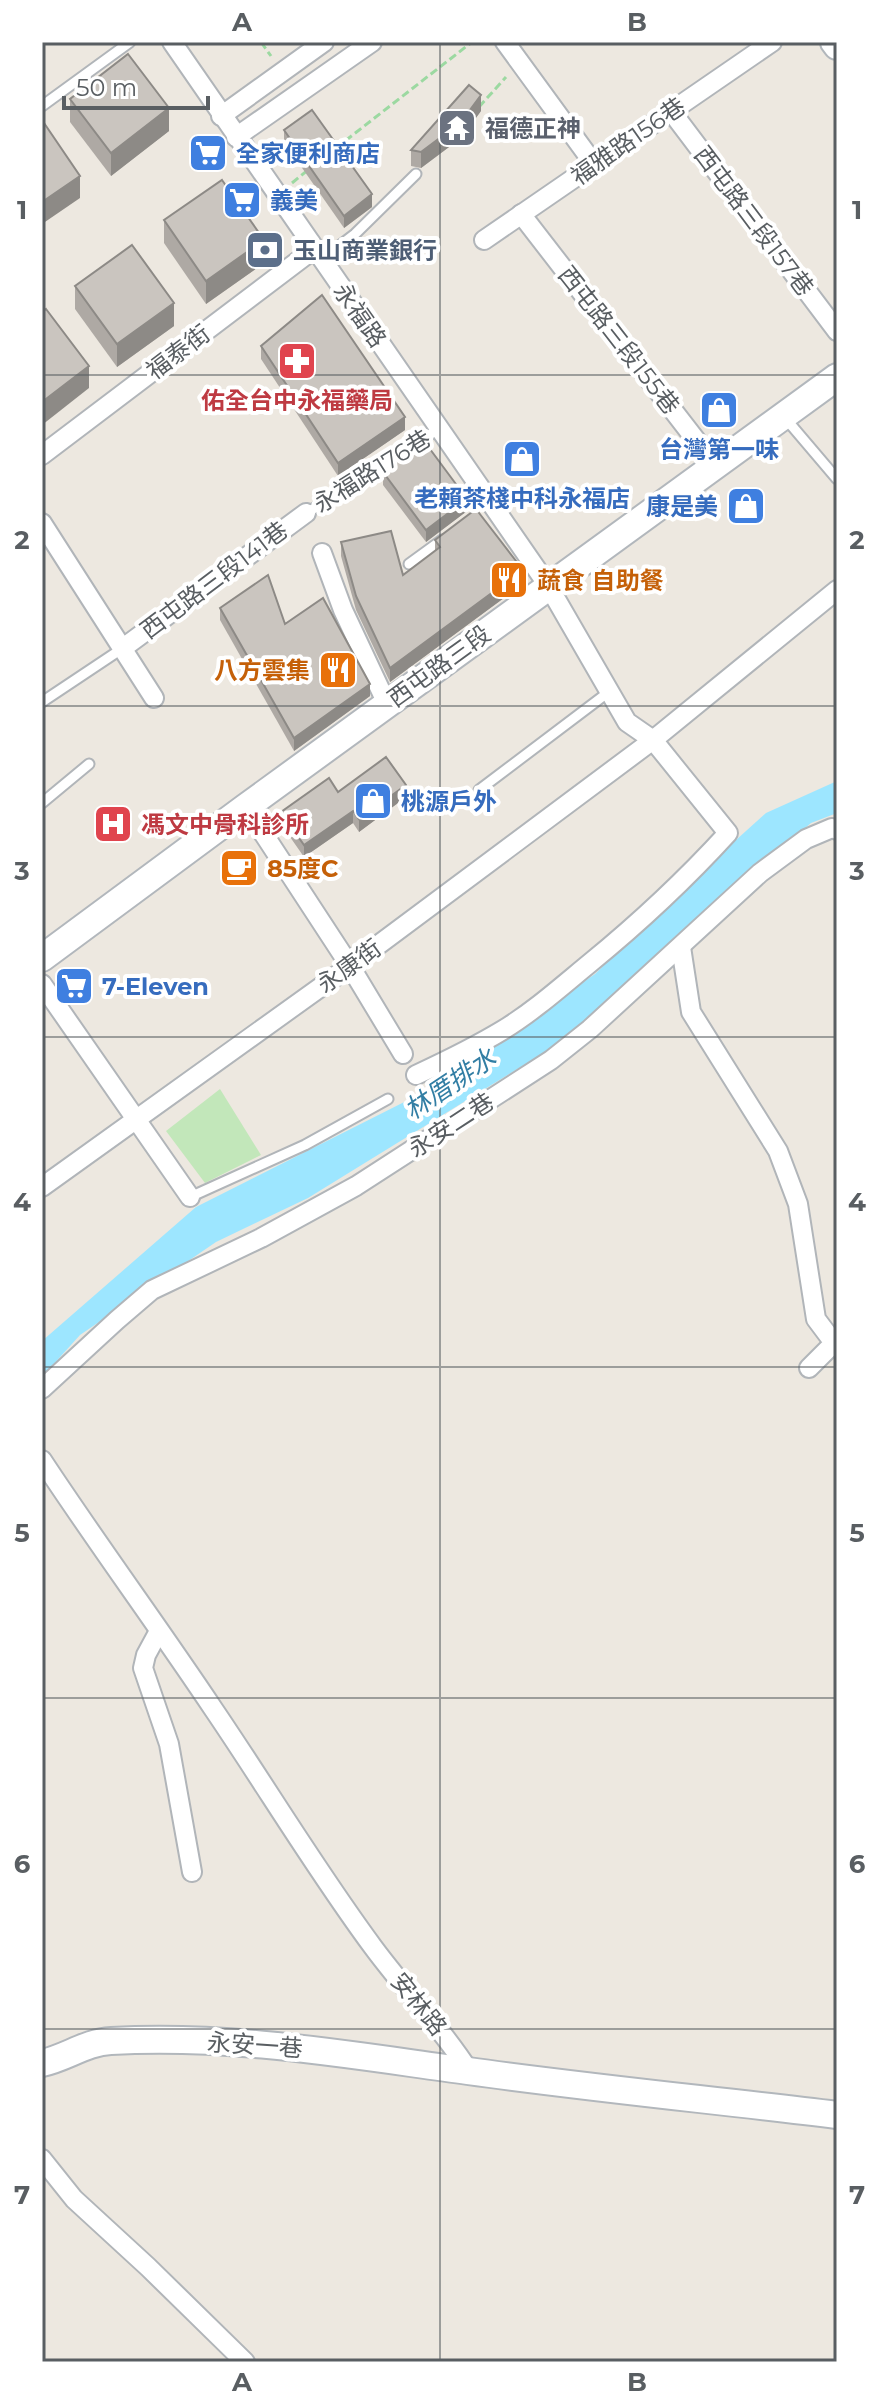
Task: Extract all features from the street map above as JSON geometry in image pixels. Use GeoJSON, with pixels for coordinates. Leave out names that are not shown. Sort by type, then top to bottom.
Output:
{"type":"FeatureCollection","features":[{"type":"Feature","properties":{"kind":"street","name":"永福路"},"geometry":{"type":"LineString","coordinates":[[172,42],[439,428],[485,507],[549,587],[627,722],[653,740],[728,833],[631,929],[542,1002],[461,1054],[416,1075]]}},
{"type":"Feature","properties":{"kind":"street"},"geometry":{"type":"LineString","coordinates":[[221,116],[324,42]]}},
{"type":"Feature","properties":{"kind":"street"},"geometry":{"type":"LineString","coordinates":[[236,137],[372,42]]}},
{"type":"Feature","properties":{"kind":"street"},"geometry":{"type":"LineString","coordinates":[[505,42],[594,164]]}},
{"type":"Feature","properties":{"kind":"street","name":"福雅路156巷"},"geometry":{"type":"LineString","coordinates":[[484,240],[772,42]]}},
{"type":"Feature","properties":{"kind":"street","name":"西屯路三段157巷"},"geometry":{"type":"LineString","coordinates":[[671,111],[837,331]]}},
{"type":"Feature","properties":{"kind":"street","name":"西屯路三段155巷"},"geometry":{"type":"LineString","coordinates":[[521,214],[716,466]]}},
{"type":"Feature","properties":{"kind":"street","name":"福泰街"},"geometry":{"type":"LineString","coordinates":[[42,455],[318,254]]}},
{"type":"Feature","properties":{"kind":"street","name":"西屯路三段"},"geometry":{"type":"LineString","coordinates":[[42,958],[837,377]]}},
{"type":"Feature","properties":{"kind":"street","name":"西屯路三段141巷"},"geometry":{"type":"LineString","coordinates":[[123,648],[306,513]]}},
{"type":"Feature","properties":{"kind":"street","name":"西屯路三段141巷"},"geometry":{"type":"LineString","coordinates":[[42,523],[154,698]]}},
{"type":"Feature","properties":{"kind":"street"},"geometry":{"type":"LineString","coordinates":[[322,553],[343,610],[387,704]]}},
{"type":"Feature","properties":{"kind":"street","name":"永康街"},"geometry":{"type":"LineString","coordinates":[[42,1187],[350,966],[653,740],[837,590]]}},
{"type":"Feature","properties":{"kind":"street"},"geometry":{"type":"LineString","coordinates":[[246,807],[350,966],[403,1054]]}},
{"type":"Feature","properties":{"kind":"street","name":"永安二巷"},"geometry":{"type":"LineString","coordinates":[[42,1389],[152,1290],[261,1238],[356,1186],[551,1060],[590,1029],[760,873],[806,839],[835,828]]}},
{"type":"Feature","properties":{"kind":"street"},"geometry":{"type":"LineString","coordinates":[[681,947],[691,1012],[778,1151],[798,1204],[816,1319],[834,1343],[809,1368]]}},
{"type":"Feature","properties":{"kind":"street"},"geometry":{"type":"LineString","coordinates":[[42,984],[190,1197]]}},
{"type":"Feature","properties":{"kind":"street","name":"安林路"},"geometry":{"type":"LineString","coordinates":[[42,1460],[373,1947],[469,2071]]}},
{"type":"Feature","properties":{"kind":"street"},"geometry":{"type":"LineString","coordinates":[[159,1631],[146,1655],[143,1668],[169,1744],[192,1872]]}},
{"type":"Feature","properties":{"kind":"street","name":"永安一巷"},"geometry":{"type":"LineString","coordinates":[[43,2068],[92,2044],[108,2041],[199,2040],[294,2046],[469,2071]]}},
{"type":"Feature","properties":{"kind":"street"},"geometry":{"type":"LineString","coordinates":[[469,2071],[837,2115]]}},
{"type":"Feature","properties":{"kind":"street"},"geometry":{"type":"LineString","coordinates":[[42,2159],[74,2199],[245,2362]]}},
{"type":"Feature","properties":{"kind":"lane"},"geometry":{"type":"LineString","coordinates":[[42,106],[130,42]]}},
{"type":"Feature","properties":{"kind":"lane"},"geometry":{"type":"LineString","coordinates":[[318,254],[355,234],[416,174]]}},
{"type":"Feature","properties":{"kind":"lane"},"geometry":{"type":"LineString","coordinates":[[783,416],[837,479]]}},
{"type":"Feature","properties":{"kind":"lane","name":"永福路176巷"},"geometry":{"type":"LineString","coordinates":[[306,513],[381,470],[439,428]]}},
{"type":"Feature","properties":{"kind":"lane"},"geometry":{"type":"LineString","coordinates":[[409,564],[456,529]]}},
{"type":"Feature","properties":{"kind":"lane"},"geometry":{"type":"LineString","coordinates":[[42,702],[123,648]]}},
{"type":"Feature","properties":{"kind":"lane"},"geometry":{"type":"LineString","coordinates":[[479,790],[610,691]]}},
{"type":"Feature","properties":{"kind":"lane"},"geometry":{"type":"LineString","coordinates":[[42,803],[89,764]]}},
{"type":"Feature","properties":{"kind":"lane"},"geometry":{"type":"LineString","coordinates":[[190,1197],[305,1145],[388,1099]]}},
{"type":"Feature","properties":{"kind":"path"},"geometry":{"type":"LineString","coordinates":[[261,42],[270,55]]}},
{"type":"Feature","properties":{"kind":"path"},"geometry":{"type":"LineString","coordinates":[[344,157],[336,146],[472,42]]}},
{"type":"Feature","properties":{"kind":"path"},"geometry":{"type":"LineString","coordinates":[[478,108],[509,75]]}},
{"type":"Feature","properties":{"kind":"path"},"geometry":{"type":"LineString","coordinates":[[276,195],[313,166]]}},
{"type":"Feature","properties":{"kind":"green space"},"geometry":{"type":"Polygon","coordinates":[[[220,1089],[261,1155],[205,1183],[166,1131],[220,1089]]]}},
{"type":"Feature","properties":{"kind":"water","name":"林厝排水"},"geometry":{"type":"Polygon","coordinates":[[[837,781],[837,813],[811,823],[686,930],[574,1034],[308,1198],[216,1242],[80,1335],[42,1377],[42,1341],[196,1207],[430,1089],[595,974],[766,813],[837,781]]]}},
{"type":"Feature","properties":{"kind":"building"},"geometry":{"type":"Polygon","coordinates":[[[128,54],[169,108],[111,153],[70,99],[128,54]]]}},
{"type":"Feature","properties":{"kind":"building"},"geometry":{"type":"Polygon","coordinates":[[[469,85],[481,95],[461,122],[421,152],[411,150],[469,85]]]}},
{"type":"Feature","properties":{"kind":"building"},"geometry":{"type":"Polygon","coordinates":[[[312,110],[372,194],[344,216],[284,130],[312,110]]]}},
{"type":"Feature","properties":{"kind":"building"},"geometry":{"type":"Polygon","coordinates":[[[42,120],[80,176],[42,202],[42,120]]]}},
{"type":"Feature","properties":{"kind":"building"},"geometry":{"type":"Polygon","coordinates":[[[222,180],[264,240],[206,281],[164,220],[222,180]]]}},
{"type":"Feature","properties":{"kind":"building"},"geometry":{"type":"Polygon","coordinates":[[[132,245],[174,303],[117,344],[75,286],[132,245]]]}},
{"type":"Feature","properties":{"kind":"building"},"geometry":{"type":"Polygon","coordinates":[[[322,295],[405,417],[338,463],[261,346],[322,295]]]}},
{"type":"Feature","properties":{"kind":"building"},"geometry":{"type":"Polygon","coordinates":[[[46,309],[89,366],[42,402],[42,312],[46,309]]]}},
{"type":"Feature","properties":{"kind":"building"},"geometry":{"type":"Polygon","coordinates":[[[424,441],[467,499],[426,530],[383,472],[424,441]]]}},
{"type":"Feature","properties":{"kind":"building"},"geometry":{"type":"Polygon","coordinates":[[[476,509],[523,570],[390,668],[356,596],[341,542],[391,531],[403,575],[440,547],[435,540],[476,509]]]}},
{"type":"Feature","properties":{"kind":"building"},"geometry":{"type":"Polygon","coordinates":[[[268,575],[285,624],[323,598],[370,684],[294,738],[220,608],[268,575]]]}},
{"type":"Feature","properties":{"kind":"building"},"geometry":{"type":"Polygon","coordinates":[[[386,757],[406,785],[359,819],[353,811],[304,845],[281,812],[329,778],[338,792],[386,757]]]}},
{"type":"Feature","properties":{"kind":"place","name":"福德正神"},"geometry":{"type":"Point","coordinates":[457,128]}},
{"type":"Feature","properties":{"kind":"place","name":"全家便利商店"},"geometry":{"type":"Point","coordinates":[208,153]}},
{"type":"Feature","properties":{"kind":"place","name":"義美"},"geometry":{"type":"Point","coordinates":[242,200]}},
{"type":"Feature","properties":{"kind":"place","name":"玉山商業銀行"},"geometry":{"type":"Point","coordinates":[265,250]}},
{"type":"Feature","properties":{"kind":"place","name":"佑全台中永福藥局"},"geometry":{"type":"Point","coordinates":[297,361]}},
{"type":"Feature","properties":{"kind":"place","name":"台灣第一味"},"geometry":{"type":"Point","coordinates":[719,410]}},
{"type":"Feature","properties":{"kind":"place","name":"老賴茶棧中科永福店"},"geometry":{"type":"Point","coordinates":[522,459]}},
{"type":"Feature","properties":{"kind":"place","name":"康是美"},"geometry":{"type":"Point","coordinates":[746,506]}},
{"type":"Feature","properties":{"kind":"place","name":"蔬食 自助餐"},"geometry":{"type":"Point","coordinates":[509,580]}},
{"type":"Feature","properties":{"kind":"place","name":"八方雲集"},"geometry":{"type":"Point","coordinates":[338,670]}},
{"type":"Feature","properties":{"kind":"place","name":"桃源戶外"},"geometry":{"type":"Point","coordinates":[373,801]}},
{"type":"Feature","properties":{"kind":"place","name":"馮文中骨科診所"},"geometry":{"type":"Point","coordinates":[113,824]}},
{"type":"Feature","properties":{"kind":"place","name":"85度C"},"geometry":{"type":"Point","coordinates":[239,868]}},
{"type":"Feature","properties":{"kind":"place","name":"7-Eleven"},"geometry":{"type":"Point","coordinates":[74,986]}}]}
